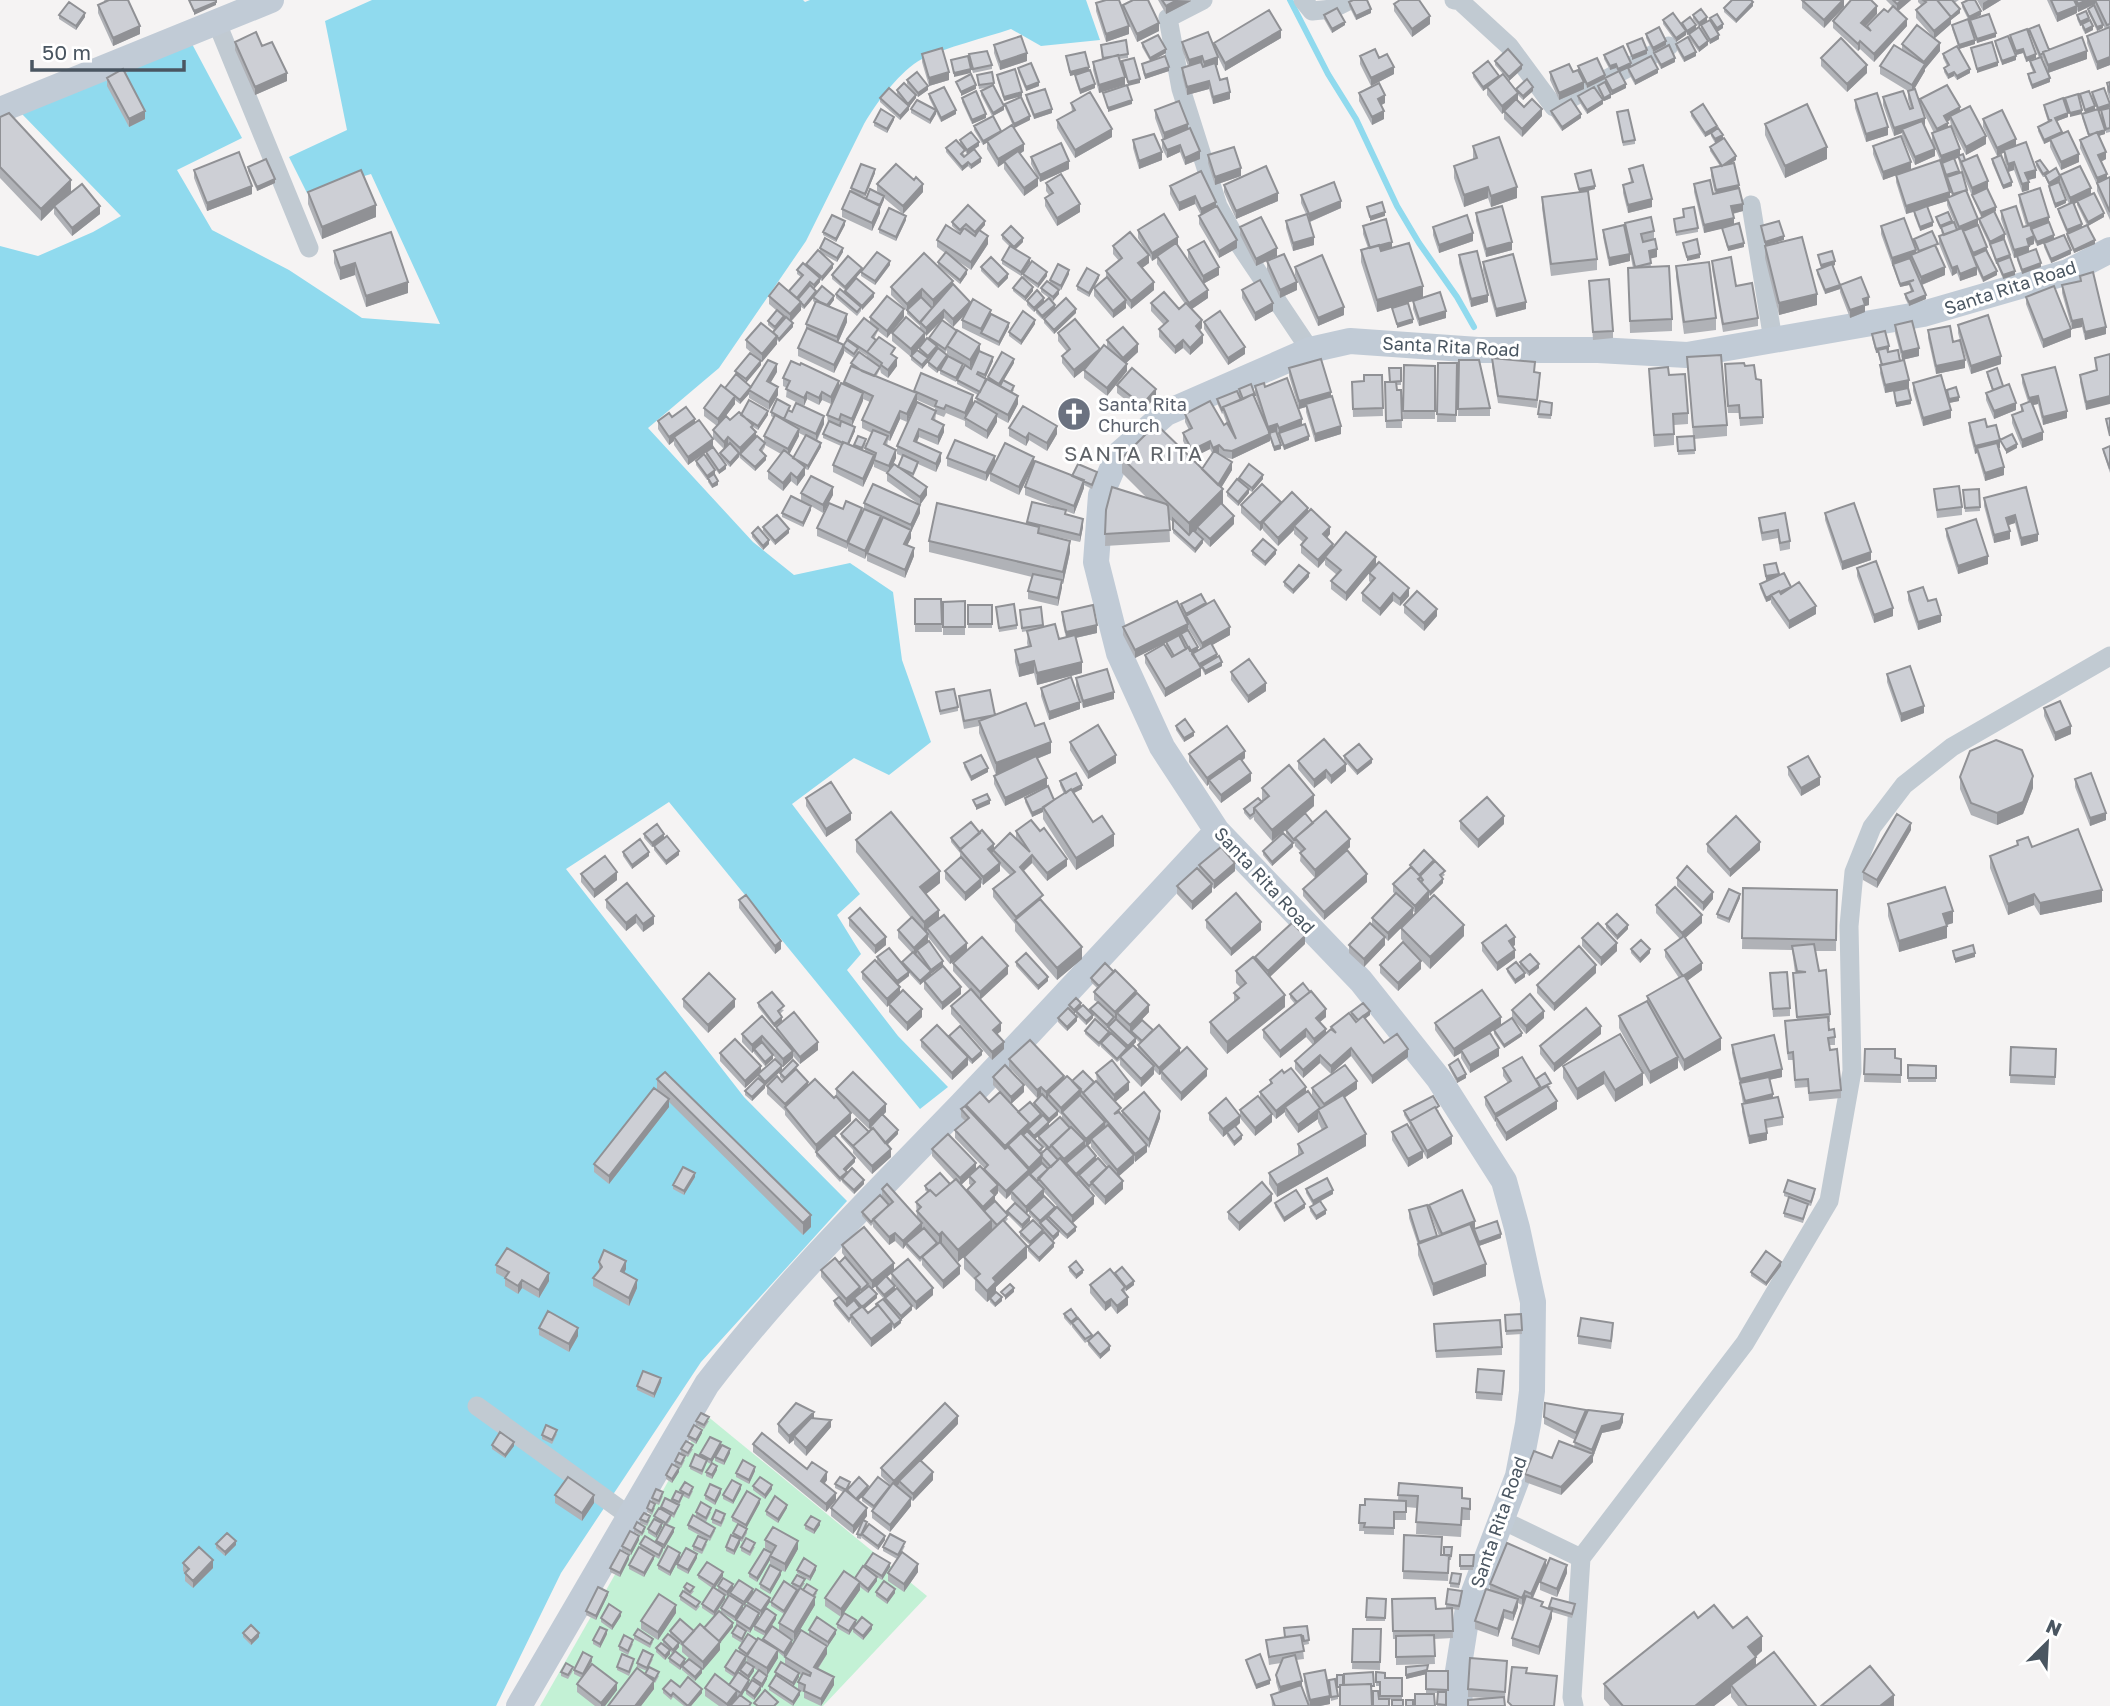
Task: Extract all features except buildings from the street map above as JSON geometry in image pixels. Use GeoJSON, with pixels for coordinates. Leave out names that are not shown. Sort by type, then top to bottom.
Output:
{"type":"FeatureCollection","features":[{"type":"Feature","properties":{"kind":"street"},"geometry":{"type":"LineString","coordinates":[[0,110],[271,0]]}},
{"type":"Feature","properties":{"kind":"street"},"geometry":{"type":"LineString","coordinates":[[1203,0],[1168,18],[1181,89],[1218,206],[1310,350]]}},
{"type":"Feature","properties":{"kind":"street"},"geometry":{"type":"LineString","coordinates":[[1303,0],[1312,11],[1332,9],[1350,0]]}},
{"type":"Feature","properties":{"kind":"street"},"geometry":{"type":"LineString","coordinates":[[1454,0],[1460,1],[1509,46],[1554,107],[1669,46]]}},
{"type":"Feature","properties":{"kind":"street"},"geometry":{"type":"LineString","coordinates":[[217,23],[309,248]]}},
{"type":"Feature","properties":{"kind":"street"},"geometry":{"type":"LineString","coordinates":[[1751,205],[1773,340]]}},
{"type":"Feature","properties":{"kind":"street","name":"Santa Rita Road"},"geometry":{"type":"LineString","coordinates":[[1460,1706],[1458,1671],[1468,1608],[1518,1476],[1532,1391],[1533,1301],[1504,1181],[1439,1079],[1389,1014],[1361,981],[1217,831],[1162,747],[1119,653],[1096,562],[1101,495],[1118,455],[1166,413],[1310,350],[1350,341],[1478,350],[1598,350],[1686,355],[1923,314],[2068,272],[2110,250]]}},
{"type":"Feature","properties":{"kind":"street"},"geometry":{"type":"LineString","coordinates":[[1574,1706],[1572,1697],[1581,1558],[1745,1343],[1829,1201],[1852,1071],[1849,926],[1854,872],[1872,827],[1904,785],[1952,747],[2110,656]]}},
{"type":"Feature","properties":{"kind":"street"},"geometry":{"type":"LineString","coordinates":[[519,1706],[628,1515],[707,1384],[758,1320],[840,1228],[1019,1043],[1217,831]]}},
{"type":"Feature","properties":{"kind":"street"},"geometry":{"type":"LineString","coordinates":[[477,1406],[628,1515]]}},
{"type":"Feature","properties":{"kind":"street"},"geometry":{"type":"LineString","coordinates":[[1500,1519],[1581,1558]]}},
{"type":"Feature","properties":{"kind":"green space"},"geometry":{"type":"Polygon","coordinates":[[[706,1415],[927,1596],[823,1706],[540,1706],[706,1415]]]}},
{"type":"Feature","properties":{"kind":"water"},"geometry":{"type":"Polygon","coordinates":[[[372,0],[1086,0],[1100,40],[1041,46],[1011,29],[922,59],[906,71],[869,116],[806,241],[719,368],[648,428],[753,542],[794,575],[850,563],[893,592],[902,660],[931,742],[889,775],[854,758],[792,804],[860,894],[837,915],[861,954],[847,970],[898,1036],[948,1087],[920,1109],[669,802],[566,869],[744,1097],[847,1201],[701,1362],[561,1573],[496,1706],[0,1706],[0,246],[38,256],[93,232],[121,216],[22,114],[191,42],[242,138],[177,170],[212,230],[289,270],[362,318],[440,324],[371,174],[307,193],[289,157],[347,130],[325,21],[372,0]]]}},
{"type":"Feature","properties":{"kind":"waterway"},"geometry":{"type":"LineString","coordinates":[[1290,0],[1328,74],[1356,119],[1397,206],[1474,327]]}},
{"type":"Feature","properties":{"kind":"place","name":"Santa Rita Church"},"geometry":{"type":"Point","coordinates":[1074,414]}},
{"type":"Feature","properties":{"kind":"district","name":"SANTA RITA"},"geometry":{"type":"Point","coordinates":[1134,453]}}]}
